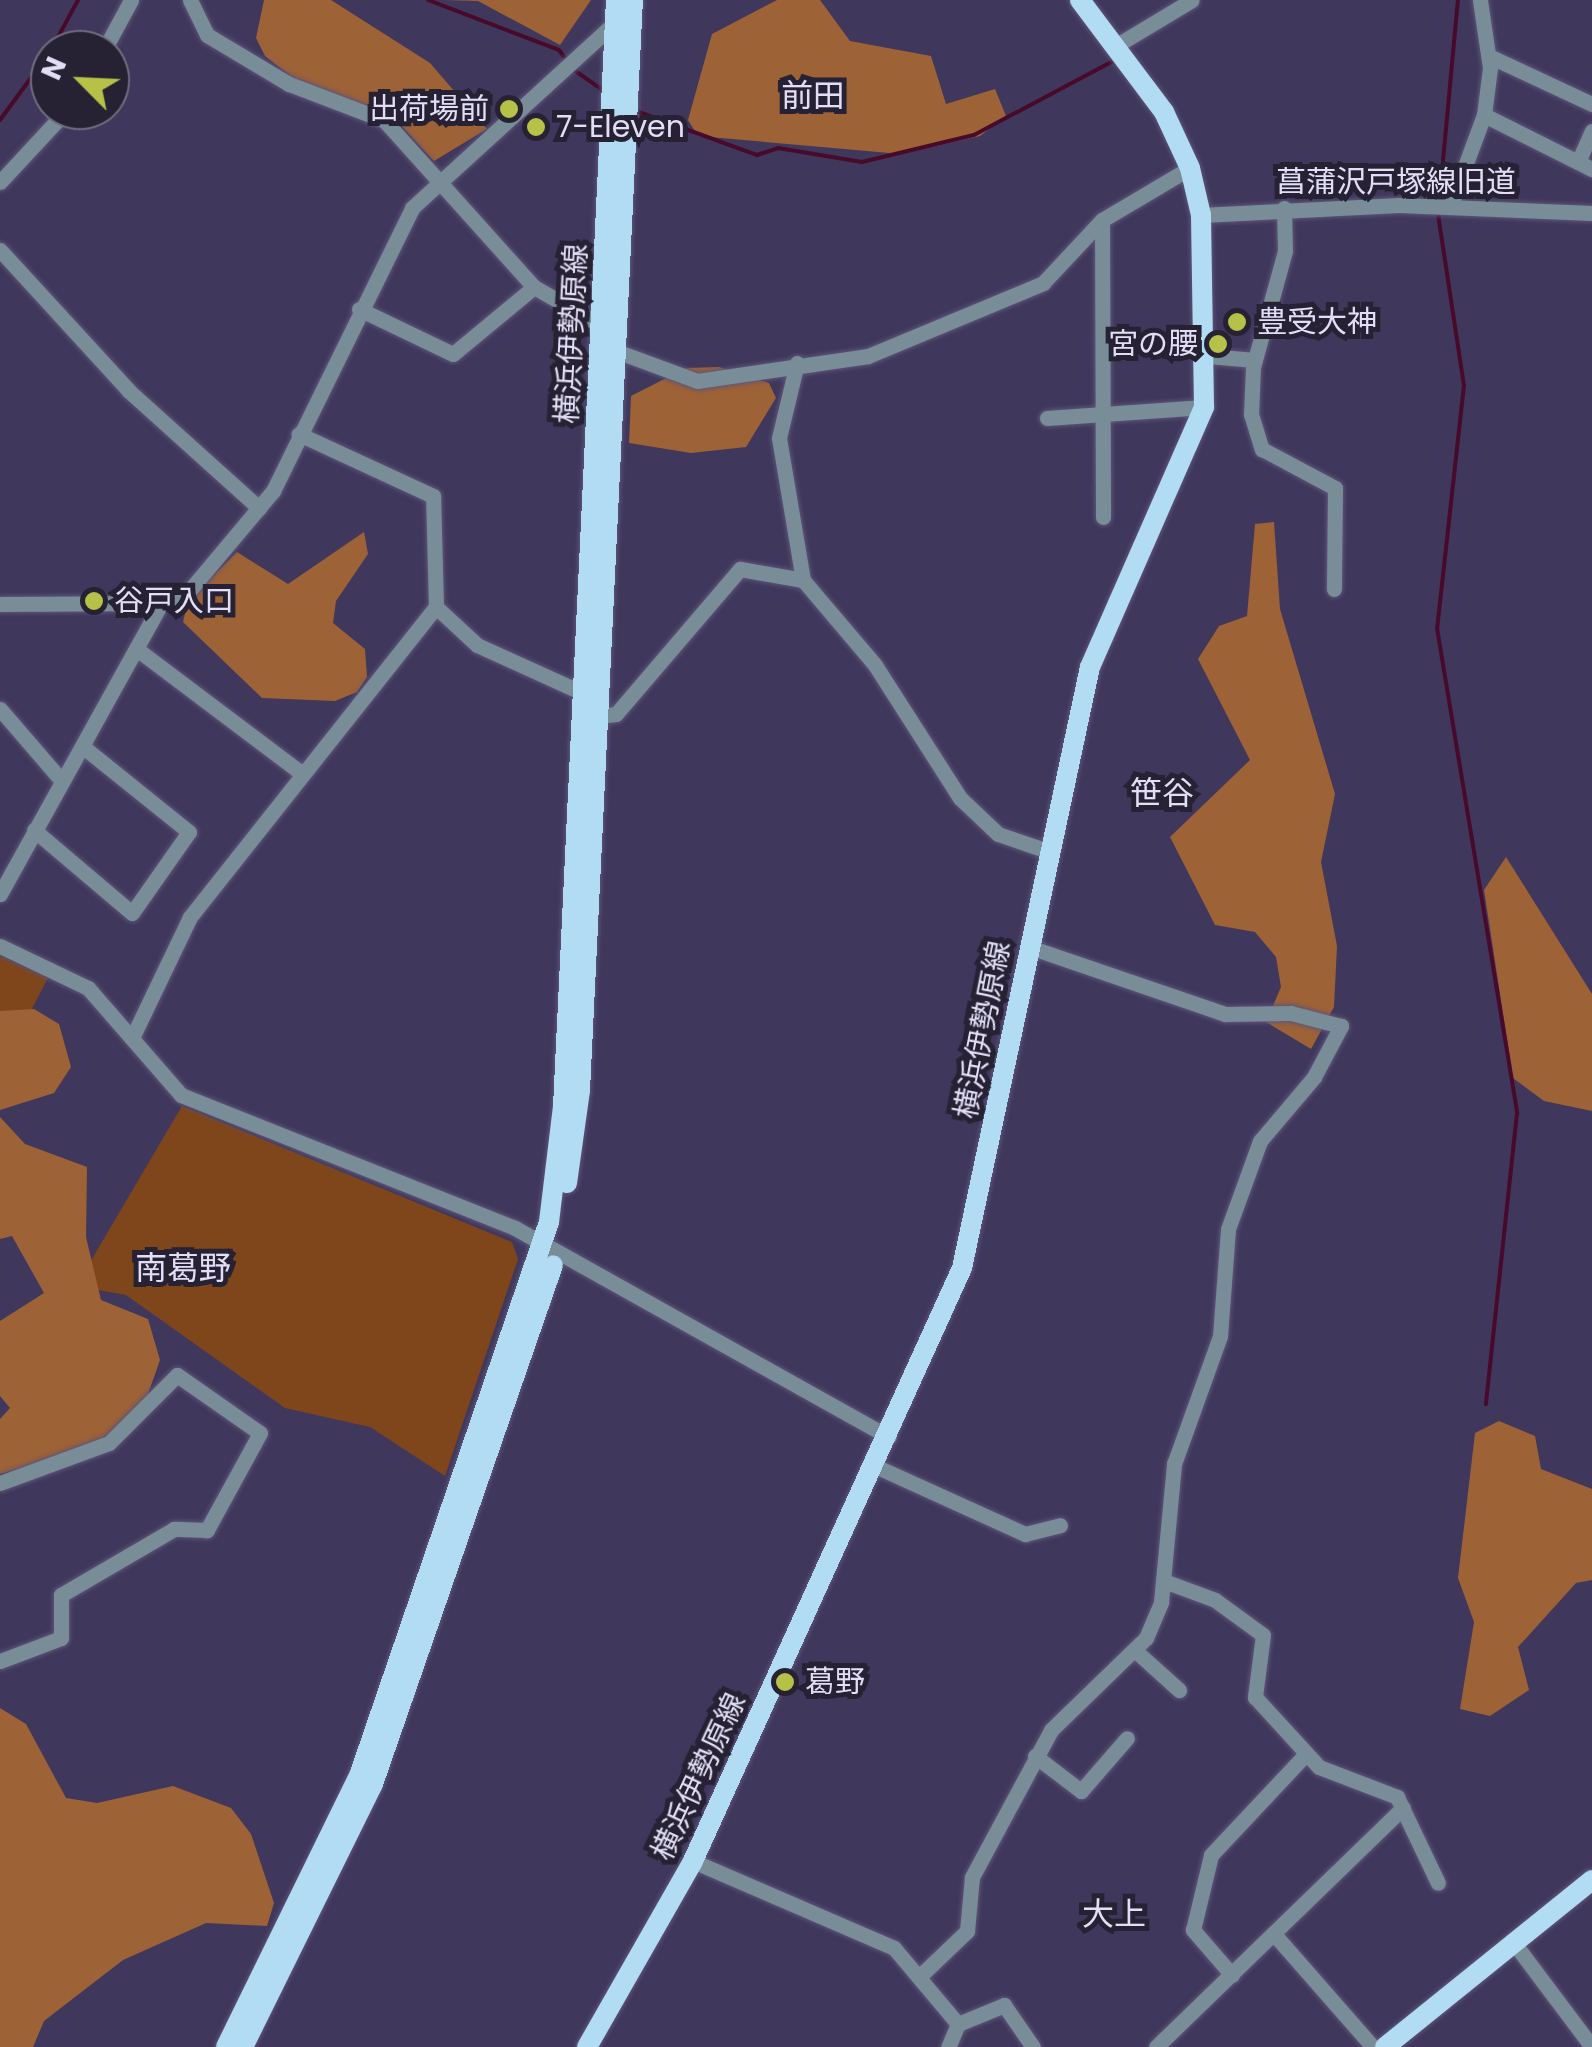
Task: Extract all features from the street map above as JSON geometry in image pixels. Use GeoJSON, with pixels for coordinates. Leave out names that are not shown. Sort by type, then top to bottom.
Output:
{"type":"FeatureCollection","features":[{"type":"Feature","properties":{"kind":"main road","name":"横浜伊勢原線"},"geometry":{"type":"LineString","coordinates":[[587,2047],[694,1861],[888,1437],[974,1233],[1048,851],[1090,668],[1204,406],[1208,356],[1201,215],[1190,168],[1116,45],[1080,0]]}},
{"type":"Feature","properties":{"kind":"main road","name":"横浜伊勢原線"},"geometry":{"type":"LineString","coordinates":[[226,2047],[360,1773],[550,1248],[563,1107],[616,22],[629,1]]}},
{"type":"Feature","properties":{"kind":"main road","name":"横浜伊勢原線"},"geometry":{"type":"LineString","coordinates":[[242,2047],[373,1784],[550,1248],[580,1090],[629,1]]}},
{"type":"Feature","properties":{"kind":"main road"},"geometry":{"type":"LineString","coordinates":[[1384,2047],[1592,1880]]}},
{"type":"Feature","properties":{"kind":"street"},"geometry":{"type":"LineString","coordinates":[[115,30],[131,0]]}},
{"type":"Feature","properties":{"kind":"street"},"geometry":{"type":"LineString","coordinates":[[190,0],[207,35],[288,84],[384,120],[434,182],[534,286],[602,326]]}},
{"type":"Feature","properties":{"kind":"street"},"geometry":{"type":"LineString","coordinates":[[1116,45],[1192,0]]}},
{"type":"Feature","properties":{"kind":"street"},"geometry":{"type":"LineString","coordinates":[[1443,204],[1484,115],[1488,56],[1480,0]]}},
{"type":"Feature","properties":{"kind":"street"},"geometry":{"type":"LineString","coordinates":[[0,604],[161,603],[190,591],[259,508],[359,309],[434,182],[616,22]]}},
{"type":"Feature","properties":{"kind":"street"},"geometry":{"type":"LineString","coordinates":[[1488,56],[1592,104]]}},
{"type":"Feature","properties":{"kind":"street"},"geometry":{"type":"LineString","coordinates":[[1484,115],[1585,165],[1592,131]]}},
{"type":"Feature","properties":{"kind":"street"},"geometry":{"type":"LineString","coordinates":[[0,182],[48,130]]}},
{"type":"Feature","properties":{"kind":"street"},"geometry":{"type":"LineString","coordinates":[[616,351],[697,382],[797,363],[868,356],[996,310],[1043,283],[1102,220],[1190,168]]}},
{"type":"Feature","properties":{"kind":"street","name":"菖蒲沢戸塚線旧道"},"geometry":{"type":"LineString","coordinates":[[1201,215],[1284,208],[1443,204],[1592,213]]}},
{"type":"Feature","properties":{"kind":"street"},"geometry":{"type":"LineString","coordinates":[[1284,208],[1285,252],[1255,360],[1251,414],[1262,449],[1335,488],[1334,589]]}},
{"type":"Feature","properties":{"kind":"street"},"geometry":{"type":"LineString","coordinates":[[1102,220],[1103,517]]}},
{"type":"Feature","properties":{"kind":"street"},"geometry":{"type":"LineString","coordinates":[[0,250],[129,391],[259,508]]}},
{"type":"Feature","properties":{"kind":"street"},"geometry":{"type":"LineString","coordinates":[[359,309],[453,354],[534,286]]}},
{"type":"Feature","properties":{"kind":"street"},"geometry":{"type":"LineString","coordinates":[[1208,356],[1255,360]]}},
{"type":"Feature","properties":{"kind":"street"},"geometry":{"type":"LineString","coordinates":[[797,363],[778,438],[803,580],[875,665],[960,798],[998,834],[1048,851]]}},
{"type":"Feature","properties":{"kind":"street"},"geometry":{"type":"LineString","coordinates":[[1046,418],[1105,417],[1204,406]]}},
{"type":"Feature","properties":{"kind":"street"},"geometry":{"type":"LineString","coordinates":[[132,1038],[190,917],[300,772],[436,607],[434,496],[299,434]]}},
{"type":"Feature","properties":{"kind":"street"},"geometry":{"type":"LineString","coordinates":[[598,716],[616,714],[740,570],[803,580]]}},
{"type":"Feature","properties":{"kind":"street"},"geometry":{"type":"LineString","coordinates":[[2,884],[138,650],[161,603]]}},
{"type":"Feature","properties":{"kind":"street"},"geometry":{"type":"LineString","coordinates":[[436,607],[477,645],[583,693]]}},
{"type":"Feature","properties":{"kind":"street"},"geometry":{"type":"LineString","coordinates":[[138,650],[300,772]]}},
{"type":"Feature","properties":{"kind":"street"},"geometry":{"type":"LineString","coordinates":[[0,712],[62,781]]}},
{"type":"Feature","properties":{"kind":"street"},"geometry":{"type":"LineString","coordinates":[[34,830],[132,914],[189,832],[82,746]]}},
{"type":"Feature","properties":{"kind":"street"},"geometry":{"type":"LineString","coordinates":[[0,946],[88,988],[181,1095],[550,1248],[888,1437]]}},
{"type":"Feature","properties":{"kind":"street"},"geometry":{"type":"LineString","coordinates":[[921,1975],[966,1931],[972,1877],[1035,1756],[1086,1690],[1139,1654],[1164,1581],[1174,1464],[1220,1336],[1228,1229],[1260,1141],[1314,1077],[1341,1026],[1292,1012],[1225,1014],[1030,948]]}},
{"type":"Feature","properties":{"kind":"street"},"geometry":{"type":"LineString","coordinates":[[0,1483],[109,1443],[176,1375],[260,1433],[207,1530],[174,1529],[61,1595],[61,1638],[0,1661]]}},
{"type":"Feature","properties":{"kind":"street"},"geometry":{"type":"LineString","coordinates":[[875,1466],[1025,1534],[1060,1524]]}},
{"type":"Feature","properties":{"kind":"street"},"geometry":{"type":"LineString","coordinates":[[1164,1581],[1215,1600],[1263,1636],[1254,1697],[1306,1754],[1331,1775],[1396,1797],[1438,1883]]}},
{"type":"Feature","properties":{"kind":"street"},"geometry":{"type":"LineString","coordinates":[[1139,1654],[1180,1690]]}},
{"type":"Feature","properties":{"kind":"street"},"geometry":{"type":"LineString","coordinates":[[1035,1756],[1082,1791],[1128,1738]]}},
{"type":"Feature","properties":{"kind":"street"},"geometry":{"type":"LineString","coordinates":[[1232,1975],[1193,1930],[1211,1855],[1306,1754]]}},
{"type":"Feature","properties":{"kind":"street"},"geometry":{"type":"LineString","coordinates":[[1156,2047],[1403,1808]]}},
{"type":"Feature","properties":{"kind":"street"},"geometry":{"type":"LineString","coordinates":[[694,1861],[894,1948],[921,1975],[958,2024]]}},
{"type":"Feature","properties":{"kind":"street"},"geometry":{"type":"LineString","coordinates":[[1274,1934],[1373,2047]]}},
{"type":"Feature","properties":{"kind":"street"},"geometry":{"type":"LineString","coordinates":[[1514,1944],[1592,2046]]}},
{"type":"Feature","properties":{"kind":"street"},"geometry":{"type":"LineString","coordinates":[[948,2047],[958,2024],[1004,2004],[1032,2047]]}},
{"type":"Feature","properties":{"kind":"shaded area"},"geometry":{"type":"Polygon","coordinates":[[[264,0],[331,0],[430,63],[487,129],[434,161],[396,120],[293,78],[265,56],[256,38],[264,0]]]}},
{"type":"Feature","properties":{"kind":"shaded area"},"geometry":{"type":"Polygon","coordinates":[[[444,0],[591,0],[560,45],[478,1],[444,0]]]}},
{"type":"Feature","properties":{"kind":"shaded area"},"geometry":{"type":"Polygon","coordinates":[[[777,0],[820,0],[850,41],[931,56],[946,104],[995,89],[1006,116],[980,136],[901,154],[698,136],[688,120],[712,34],[777,0]]]}},
{"type":"Feature","properties":{"kind":"shaded area"},"geometry":{"type":"Polygon","coordinates":[[[719,367],[769,383],[776,398],[746,447],[691,453],[629,443],[631,396],[686,368],[719,367]]]}},
{"type":"Feature","properties":{"kind":"shaded area"},"geometry":{"type":"Polygon","coordinates":[[[1274,522],[1280,609],[1335,794],[1321,862],[1337,946],[1334,1007],[1311,1049],[1266,1022],[1281,987],[1276,957],[1255,932],[1215,925],[1170,837],[1250,760],[1198,659],[1219,626],[1247,616],[1255,524],[1274,522]]]}},
{"type":"Feature","properties":{"kind":"shaded area"},"geometry":{"type":"Polygon","coordinates":[[[364,532],[368,554],[336,601],[333,623],[365,649],[367,677],[357,692],[335,701],[262,698],[183,622],[188,601],[237,552],[288,584],[364,532]]]}},
{"type":"Feature","properties":{"kind":"shaded area"},"geometry":{"type":"Polygon","coordinates":[[[1506,857],[1592,994],[1592,1111],[1544,1101],[1513,1078],[1484,890],[1506,857]]]}},
{"type":"Feature","properties":{"kind":"shaded area"},"geometry":{"type":"Polygon","coordinates":[[[0,956],[48,978],[13,1045],[0,1035],[0,956]]]}},
{"type":"Feature","properties":{"kind":"shaded area"},"geometry":{"type":"Polygon","coordinates":[[[34,1009],[59,1024],[71,1067],[54,1093],[0,1110],[0,1011],[34,1009]]]}},
{"type":"Feature","properties":{"kind":"shaded area"},"geometry":{"type":"Polygon","coordinates":[[[182,1106],[512,1242],[518,1259],[445,1476],[370,1427],[285,1408],[126,1295],[76,1286],[182,1106]]]}},
{"type":"Feature","properties":{"kind":"shaded area"},"geometry":{"type":"Polygon","coordinates":[[[0,1117],[25,1144],[87,1167],[86,1237],[101,1300],[148,1319],[160,1360],[148,1394],[102,1446],[0,1474],[0,1419],[10,1408],[0,1396],[0,1321],[44,1293],[12,1236],[0,1239],[0,1117]]]}},
{"type":"Feature","properties":{"kind":"shaded area"},"geometry":{"type":"Polygon","coordinates":[[[1499,1421],[1535,1436],[1541,1469],[1592,1489],[1592,1580],[1576,1583],[1518,1647],[1529,1690],[1490,1716],[1460,1709],[1474,1622],[1458,1578],[1475,1433],[1499,1421]]]}},
{"type":"Feature","properties":{"kind":"shaded area"},"geometry":{"type":"Polygon","coordinates":[[[0,1708],[26,1724],[66,1798],[97,1803],[173,1786],[231,1808],[251,1834],[274,1903],[267,1926],[206,1923],[123,1960],[44,2021],[33,2047],[0,2047],[0,1708]]]}},
{"type":"Feature","properties":{"kind":"waterway"},"geometry":{"type":"LineString","coordinates":[[62,30],[78,0]]}},
{"type":"Feature","properties":{"kind":"waterway"},"geometry":{"type":"LineString","coordinates":[[428,0],[559,50],[568,62]]}},
{"type":"Feature","properties":{"kind":"waterway"},"geometry":{"type":"LineString","coordinates":[[1439,204],[1458,0]]}},
{"type":"Feature","properties":{"kind":"waterway"},"geometry":{"type":"LineString","coordinates":[[636,111],[757,155],[778,148],[862,162],[974,135],[1113,61]]}},
{"type":"Feature","properties":{"kind":"waterway"},"geometry":{"type":"LineString","coordinates":[[574,70],[603,90]]}},
{"type":"Feature","properties":{"kind":"waterway"},"geometry":{"type":"LineString","coordinates":[[0,120],[30,79]]}},
{"type":"Feature","properties":{"kind":"waterway"},"geometry":{"type":"LineString","coordinates":[[1438,214],[1464,385],[1437,628],[1517,1113],[1486,1404]]}},
{"type":"Feature","properties":{"kind":"place","name":"出荷場前"},"geometry":{"type":"Point","coordinates":[509,109]}},
{"type":"Feature","properties":{"kind":"place","name":"7-Eleven"},"geometry":{"type":"Point","coordinates":[536,127]}},
{"type":"Feature","properties":{"kind":"place","name":"豊受大神"},"geometry":{"type":"Point","coordinates":[1237,322]}},
{"type":"Feature","properties":{"kind":"place","name":"宮の腰"},"geometry":{"type":"Point","coordinates":[1218,344]}},
{"type":"Feature","properties":{"kind":"place","name":"谷戸入口"},"geometry":{"type":"Point","coordinates":[94,601]}},
{"type":"Feature","properties":{"kind":"place","name":"葛野"},"geometry":{"type":"Point","coordinates":[785,1682]}},
{"type":"Feature","properties":{"kind":"district","name":"前田"},"geometry":{"type":"Point","coordinates":[813,96]}},
{"type":"Feature","properties":{"kind":"district","name":"笹谷"},"geometry":{"type":"Point","coordinates":[1162,793]}},
{"type":"Feature","properties":{"kind":"district","name":"南葛野"},"geometry":{"type":"Point","coordinates":[183,1268]}},
{"type":"Feature","properties":{"kind":"district","name":"大上"},"geometry":{"type":"Point","coordinates":[1114,1914]}}]}
